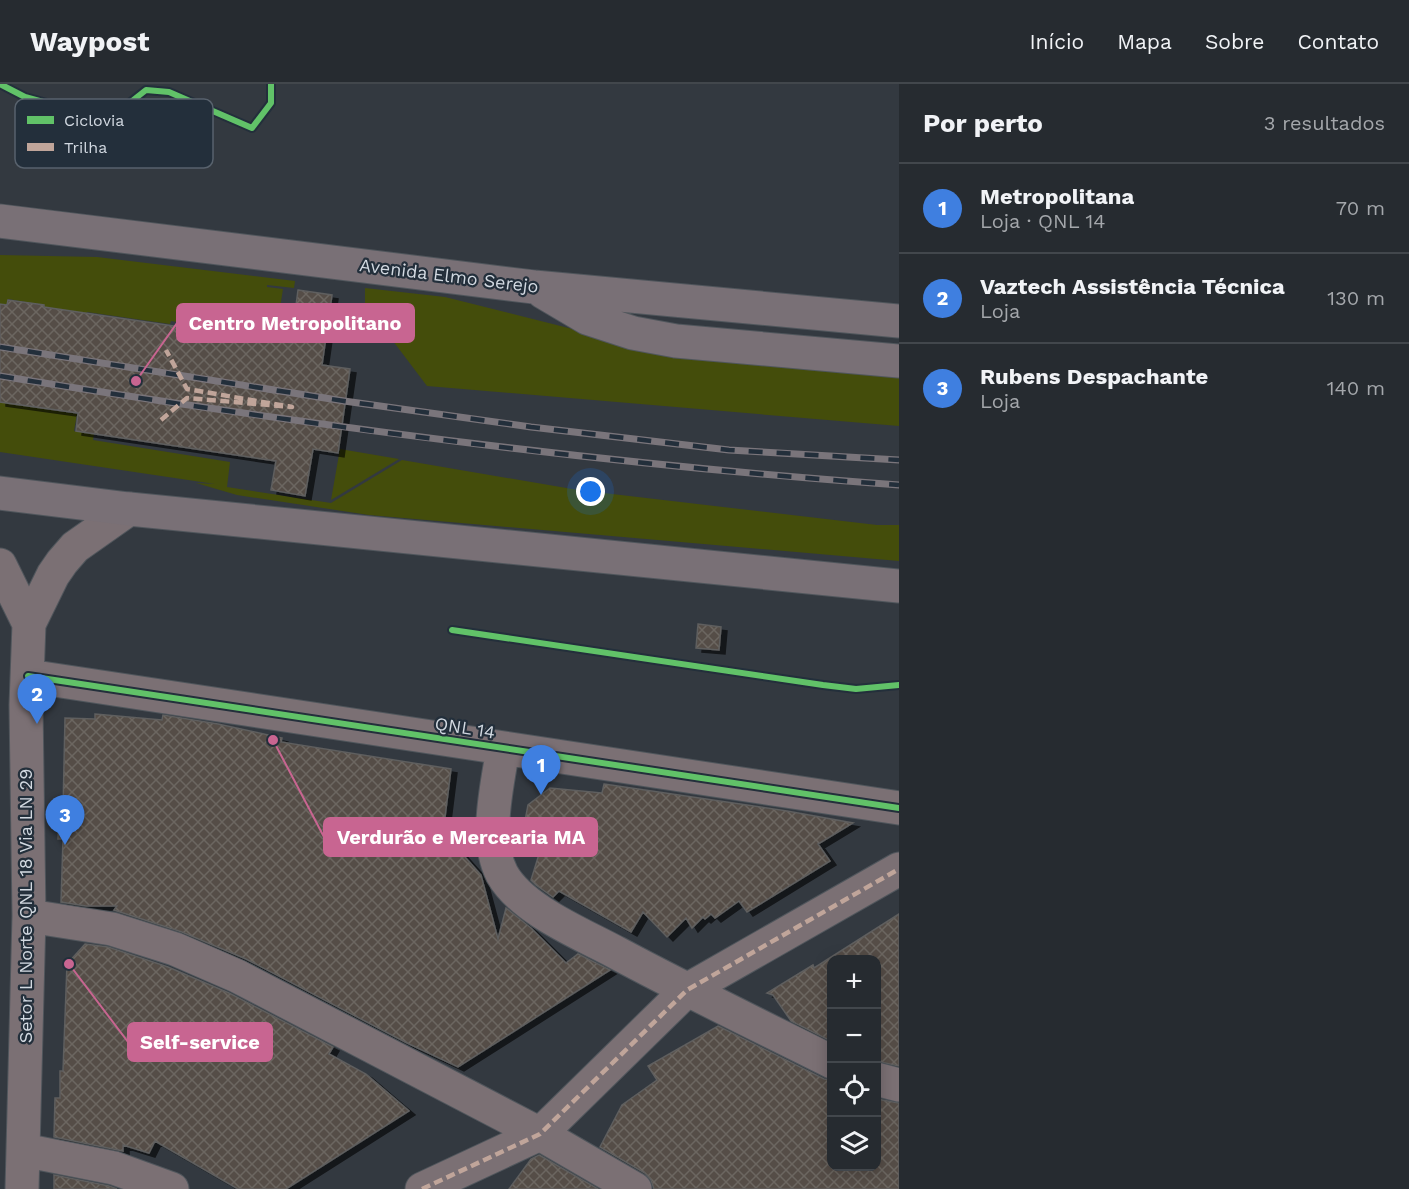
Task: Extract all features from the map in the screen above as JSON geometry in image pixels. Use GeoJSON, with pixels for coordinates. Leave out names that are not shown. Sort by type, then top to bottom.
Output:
{"type":"FeatureCollection","features":[{"type":"Feature","properties":{"kind":"main road","name":"Avenida Elmo Serejo"},"geometry":{"type":"LineString","coordinates":[[0,221],[534,287],[899,321]]}},
{"type":"Feature","properties":{"kind":"main road"},"geometry":{"type":"LineString","coordinates":[[534,287],[587,318],[633,333],[676,341],[899,361]]}},
{"type":"Feature","properties":{"kind":"main road"},"geometry":{"type":"LineString","coordinates":[[4,492],[129,509],[899,586]]}},
{"type":"Feature","properties":{"kind":"street"},"geometry":{"type":"LineString","coordinates":[[29,624],[53,575],[75,547],[129,509]]}},
{"type":"Feature","properties":{"kind":"street"},"geometry":{"type":"LineString","coordinates":[[0,565],[29,624]]}},
{"type":"Feature","properties":{"kind":"street","name":"Setor L Norte QNL 18 Via LN 29"},"geometry":{"type":"LineString","coordinates":[[22,1189],[29,916],[26,705],[29,624]]}},
{"type":"Feature","properties":{"kind":"street","name":"QNL 14"},"geometry":{"type":"LineString","coordinates":[[28,676],[899,808]]}},
{"type":"Feature","properties":{"kind":"street"},"geometry":{"type":"LineString","coordinates":[[502,749],[493,818],[495,852],[502,874],[518,894],[545,914],[687,990],[827,1060]]}},
{"type":"Feature","properties":{"kind":"street"},"geometry":{"type":"LineString","coordinates":[[422,1189],[540,1134],[687,990],[899,869]]}},
{"type":"Feature","properties":{"kind":"street"},"geometry":{"type":"LineString","coordinates":[[29,916],[112,929],[186,954],[237,976],[540,1134],[635,1189]]}},
{"type":"Feature","properties":{"kind":"street"},"geometry":{"type":"LineString","coordinates":[[881,1080],[899,1085]]}},
{"type":"Feature","properties":{"kind":"street"},"geometry":{"type":"LineString","coordinates":[[23,1150],[114,1168],[172,1189]]}},
{"type":"Feature","properties":{"kind":"green space"},"geometry":{"type":"Polygon","coordinates":[[[0,255],[97,257],[295,281],[294,288],[267,285],[267,287],[283,289],[275,339],[171,321],[170,324],[87,312],[86,318],[43,312],[44,305],[8,299],[6,307],[0,306],[0,255]]]}},
{"type":"Feature","properties":{"kind":"green space"},"geometry":{"type":"Polygon","coordinates":[[[365,288],[445,297],[620,341],[899,369],[899,426],[427,386],[365,304],[365,288]]]}},
{"type":"Feature","properties":{"kind":"green space"},"geometry":{"type":"Polygon","coordinates":[[[0,402],[77,414],[74,431],[94,434],[93,440],[230,462],[227,487],[331,503],[402,460],[578,490],[877,525],[899,525],[899,561],[369,515],[237,495],[196,483],[215,484],[0,452],[0,402]]]}},
{"type":"Feature","properties":{"kind":"green space"},"geometry":{"type":"Polygon","coordinates":[[[340,449],[399,459],[331,500],[340,449]]]}},
{"type":"Feature","properties":{"kind":"building"},"geometry":{"type":"Polygon","coordinates":[[[298,290],[332,295],[322,365],[350,369],[338,453],[313,449],[305,496],[271,490],[276,461],[76,431],[78,413],[0,402],[0,304],[7,305],[8,300],[291,343],[298,290]]]}},
{"type":"Feature","properties":{"kind":"building"},"geometry":{"type":"Polygon","coordinates":[[[698,624],[721,627],[719,650],[696,648],[698,624]]]}},
{"type":"Feature","properties":{"kind":"building"},"geometry":{"type":"Polygon","coordinates":[[[95,714],[162,720],[163,715],[282,738],[281,742],[451,769],[444,825],[434,822],[481,875],[498,939],[506,908],[531,928],[566,963],[578,954],[610,970],[458,1067],[246,959],[182,932],[114,910],[117,906],[86,906],[61,902],[63,839],[58,839],[59,812],[63,810],[65,718],[95,719],[95,714]]]}},
{"type":"Feature","properties":{"kind":"building"},"geometry":{"type":"Polygon","coordinates":[[[604,784],[853,823],[818,844],[830,861],[747,912],[739,901],[715,918],[711,914],[705,919],[703,917],[692,928],[686,918],[667,937],[643,912],[631,932],[559,891],[553,897],[536,885],[531,880],[540,851],[523,846],[528,827],[524,826],[528,805],[550,788],[602,793],[604,784]]]}},
{"type":"Feature","properties":{"kind":"building"},"geometry":{"type":"Polygon","coordinates":[[[899,914],[899,1066],[881,1062],[881,955],[834,955],[899,914]]]}},
{"type":"Feature","properties":{"kind":"building"},"geometry":{"type":"Polygon","coordinates":[[[85,944],[108,947],[168,967],[229,993],[333,1047],[329,1054],[366,1074],[409,1111],[286,1189],[238,1189],[155,1141],[149,1153],[123,1145],[123,1151],[54,1137],[55,1098],[60,1098],[60,1071],[63,1071],[67,964],[85,944]]]}},
{"type":"Feature","properties":{"kind":"building"},"geometry":{"type":"Polygon","coordinates":[[[827,960],[827,1039],[791,1021],[773,995],[767,993],[813,965],[814,968],[827,960]]]}},
{"type":"Feature","properties":{"kind":"building"},"geometry":{"type":"Polygon","coordinates":[[[718,1026],[827,1079],[827,1171],[881,1171],[881,1100],[899,1103],[899,1189],[654,1189],[645,1173],[600,1147],[622,1105],[657,1080],[648,1066],[718,1026]]]}},
{"type":"Feature","properties":{"kind":"building"},"geometry":{"type":"Polygon","coordinates":[[[539,1155],[598,1189],[509,1189],[531,1159],[539,1155]]]}},
{"type":"Feature","properties":{"kind":"building"},"geometry":{"type":"Polygon","coordinates":[[[54,1175],[109,1186],[117,1189],[54,1189],[54,1175]]]}},
{"type":"Feature","properties":{"kind":"railway"},"geometry":{"type":"LineString","coordinates":[[0,347],[344,401],[531,427],[729,450],[899,460]]}},
{"type":"Feature","properties":{"kind":"railway"},"geometry":{"type":"LineString","coordinates":[[0,376],[448,441],[673,466],[899,485]]}},
{"type":"Feature","properties":{"kind":"marked path"},"geometry":{"type":"LineString","coordinates":[[161,420],[187,398],[292,407],[187,389],[166,350]]}},
{"type":"Feature","properties":{"kind":"marked path"},"geometry":{"type":"LineString","coordinates":[[422,1189],[540,1134],[687,990],[899,869]]}},
{"type":"Feature","properties":{"kind":"cycle path"},"geometry":{"type":"LineString","coordinates":[[0,84],[32,99]]}},
{"type":"Feature","properties":{"kind":"cycle path"},"geometry":{"type":"LineString","coordinates":[[213,111],[252,128],[271,103],[271,84]]}},
{"type":"Feature","properties":{"kind":"cycle path"},"geometry":{"type":"LineString","coordinates":[[135,99],[146,90],[169,92],[185,99]]}},
{"type":"Feature","properties":{"kind":"cycle path"},"geometry":{"type":"LineString","coordinates":[[452,630],[823,685],[856,689],[899,685]]}},
{"type":"Feature","properties":{"kind":"cycle path"},"geometry":{"type":"LineString","coordinates":[[28,676],[899,808]]}},
{"type":"Feature","properties":{"kind":"place","name":"Centro Metropolitano"},"geometry":{"type":"Point","coordinates":[136,381]}},
{"type":"Feature","properties":{"kind":"place","name":"Vaztech Assistência Técnica"},"geometry":{"type":"Point","coordinates":[37,724]}},
{"type":"Feature","properties":{"kind":"place","name":"Verdurão e Mercearia MA"},"geometry":{"type":"Point","coordinates":[273,740]}},
{"type":"Feature","properties":{"kind":"place","name":"Metropolitana"},"geometry":{"type":"Point","coordinates":[541,795]}},
{"type":"Feature","properties":{"kind":"place","name":"Rubens Despachante"},"geometry":{"type":"Point","coordinates":[65,845]}},
{"type":"Feature","properties":{"kind":"place","name":"Self-service"},"geometry":{"type":"Point","coordinates":[69,964]}}]}
